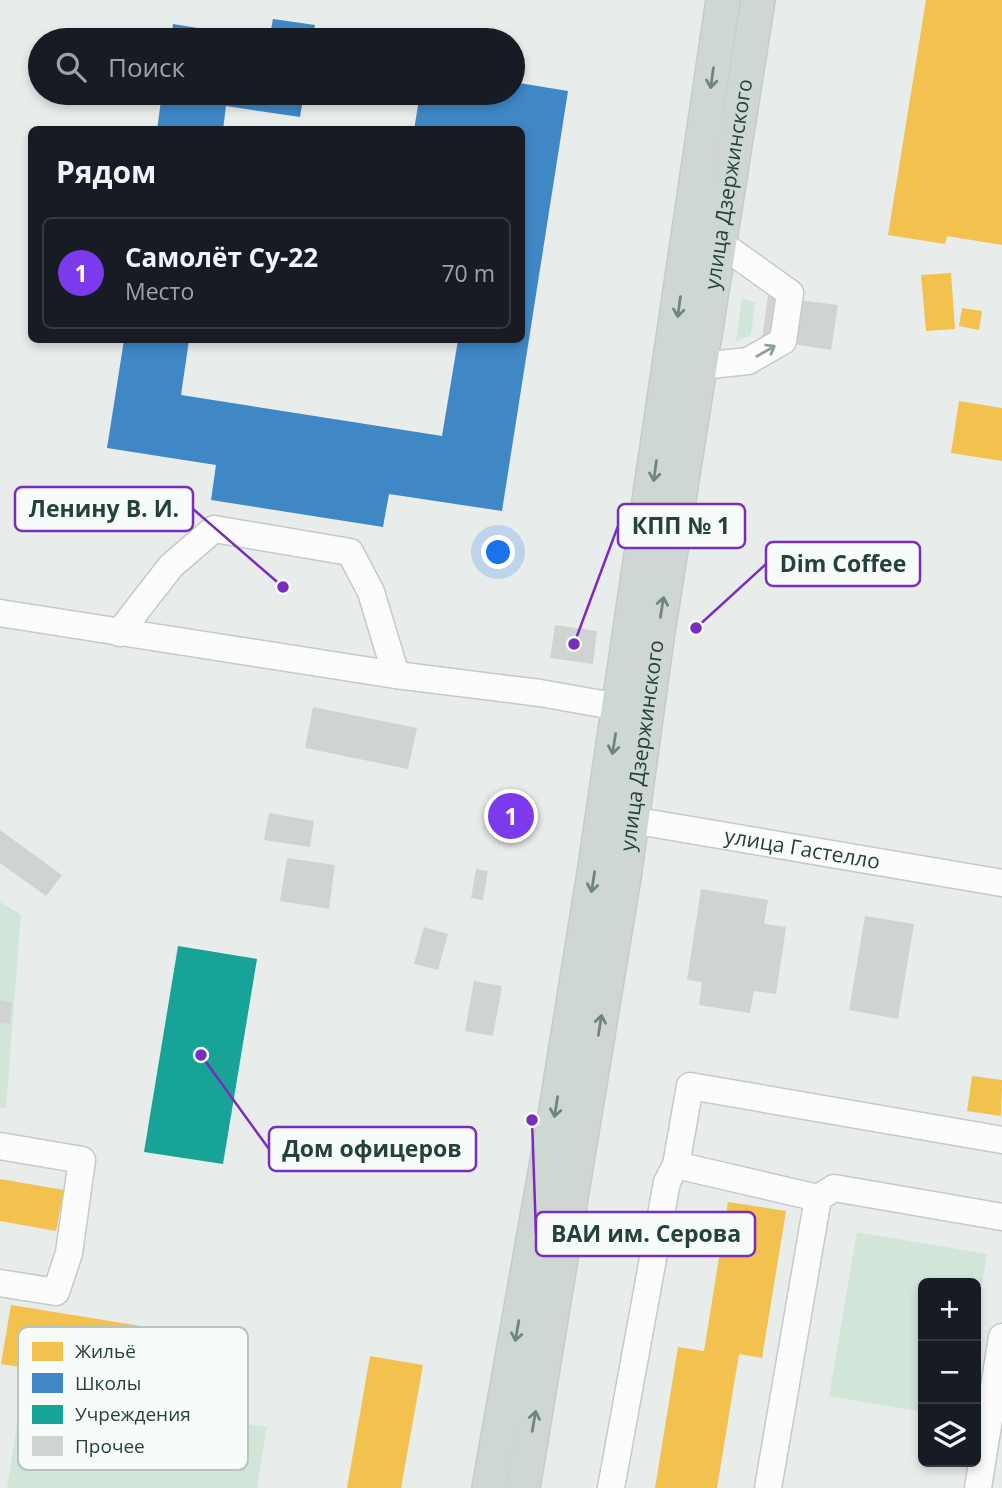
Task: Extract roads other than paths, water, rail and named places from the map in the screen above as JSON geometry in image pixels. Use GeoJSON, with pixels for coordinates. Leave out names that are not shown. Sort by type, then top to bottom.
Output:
{"type":"FeatureCollection","features":[{"type":"Feature","properties":{"kind":"main road","name":"улица Дзержинского"},"geometry":{"type":"LineString","coordinates":[[523,1488],[634,710],[722,5]]}},
{"type":"Feature","properties":{"kind":"main road","name":"улица Дзержинского"},"geometry":{"type":"LineString","coordinates":[[634,710],[657,638],[757,7]]}},
{"type":"Feature","properties":{"kind":"main road","name":"улица Дзержинского"},"geometry":{"type":"LineString","coordinates":[[489,1488],[551,1136],[618,818]]}},
{"type":"Feature","properties":{"kind":"street"},"geometry":{"type":"LineString","coordinates":[[722,5],[757,7]]}},
{"type":"Feature","properties":{"kind":"street"},"geometry":{"type":"LineString","coordinates":[[701,366],[748,361],[783,341],[790,293],[720,243]]}},
{"type":"Feature","properties":{"kind":"street"},"geometry":{"type":"LineString","coordinates":[[119,633],[171,566],[214,529],[350,552],[371,592],[396,675]]}},
{"type":"Feature","properties":{"kind":"street"},"geometry":{"type":"LineString","coordinates":[[0,613],[396,675],[540,693],[634,710]]}},
{"type":"Feature","properties":{"kind":"street","name":"улица Гастелло"},"geometry":{"type":"LineString","coordinates":[[618,818],[1002,883]]}},
{"type":"Feature","properties":{"kind":"street"},"geometry":{"type":"LineString","coordinates":[[611,1488],[667,1182],[676,1165],[690,1086],[1002,1140]]}},
{"type":"Feature","properties":{"kind":"street"},"geometry":{"type":"LineString","coordinates":[[0,1146],[82,1160],[69,1253],[56,1292],[0,1283]]}},
{"type":"Feature","properties":{"kind":"street"},"geometry":{"type":"LineString","coordinates":[[676,1165],[818,1198],[834,1188],[1002,1217]]}},
{"type":"Feature","properties":{"kind":"street"},"geometry":{"type":"LineString","coordinates":[[768,1488],[818,1198]]}},
{"type":"Feature","properties":{"kind":"street"},"geometry":{"type":"LineString","coordinates":[[978,1488],[1002,1337]]}},
{"type":"Feature","properties":{"kind":"place","name":"Ленину В. И."},"geometry":{"type":"Point","coordinates":[283,587]}},
{"type":"Feature","properties":{"kind":"place","name":"Dim Coffee"},"geometry":{"type":"Point","coordinates":[696,628]}},
{"type":"Feature","properties":{"kind":"place","name":"КПП № 1"},"geometry":{"type":"Point","coordinates":[574,644]}},
{"type":"Feature","properties":{"kind":"place","name":"Самолёт Су-22"},"geometry":{"type":"Point","coordinates":[511,816]}},
{"type":"Feature","properties":{"kind":"place","name":"Дом офицеров"},"geometry":{"type":"Point","coordinates":[201,1055]}},
{"type":"Feature","properties":{"kind":"place","name":"ВАИ им. Серова"},"geometry":{"type":"Point","coordinates":[532,1120]}}]}
